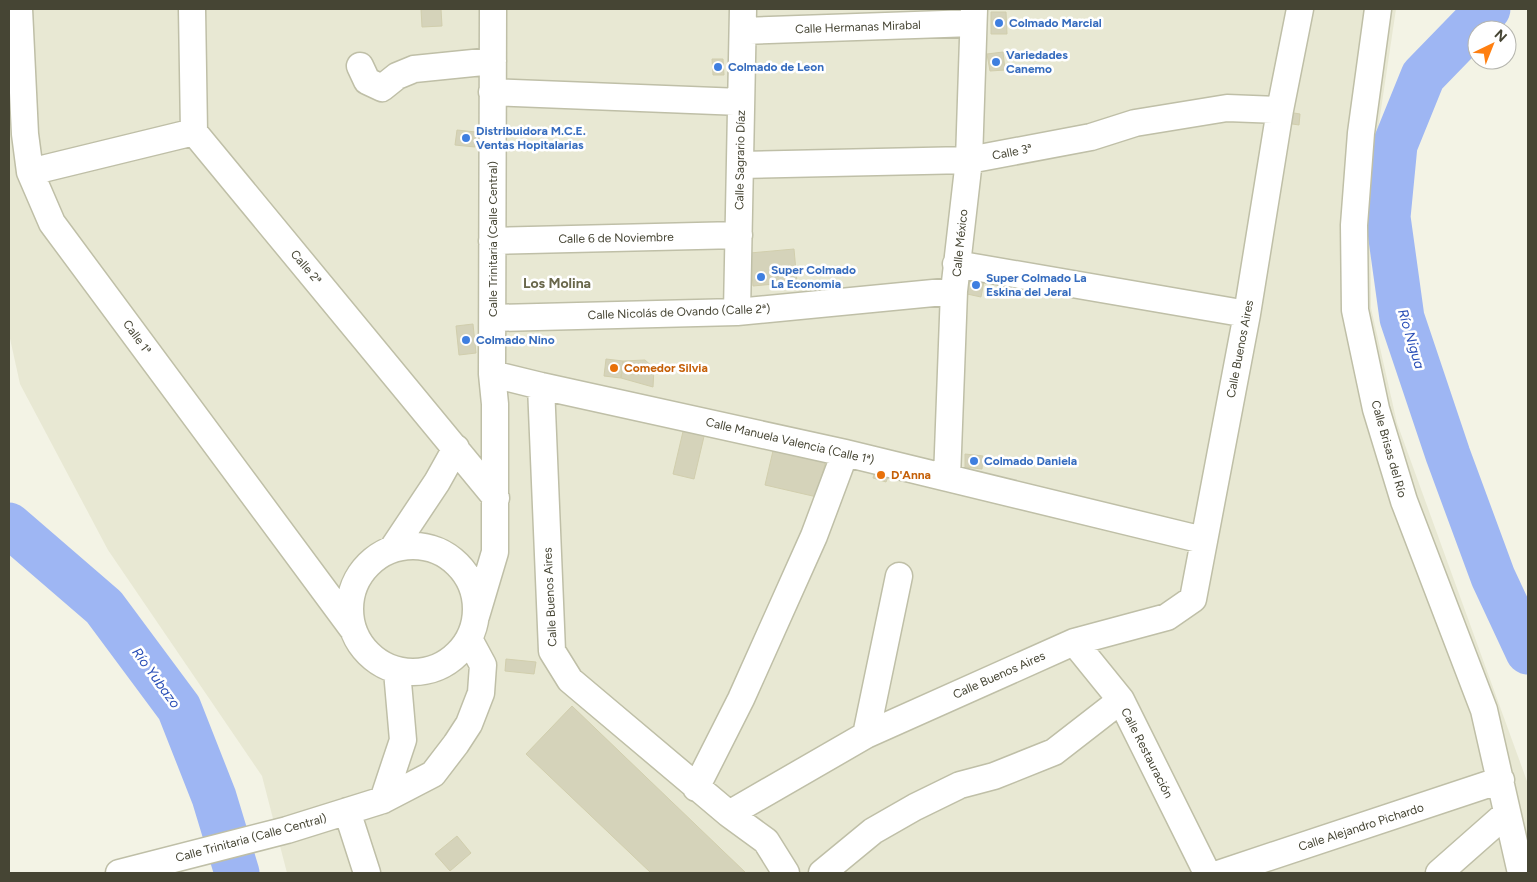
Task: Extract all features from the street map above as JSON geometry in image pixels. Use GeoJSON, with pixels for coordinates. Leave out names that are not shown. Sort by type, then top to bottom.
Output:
{"type":"FeatureCollection","features":[{"type":"Feature","properties":{"kind":"street","name":"Calle 1ª"},"geometry":{"type":"LineString","coordinates":[[20,9],[25,134],[30,172],[52,223],[352,628]]}},
{"type":"Feature","properties":{"kind":"street"},"geometry":{"type":"LineString","coordinates":[[30,172],[194,132],[192,9]]}},
{"type":"Feature","properties":{"kind":"street","name":"Calle Trinitaria (Calle Central)"},"geometry":{"type":"LineString","coordinates":[[119,873],[287,830],[383,800],[433,774],[469,724],[481,693],[483,665],[473,627],[495,552],[495,404],[492,374],[492,92],[494,9]]}},
{"type":"Feature","properties":{"kind":"street","name":"Calle Buenos Aires"},"geometry":{"type":"LineString","coordinates":[[541,386],[552,651],[570,680],[729,814],[866,735],[1074,642],[1167,617],[1193,599],[1247,314],[1280,110],[1300,9]]}},
{"type":"Feature","properties":{"kind":"street","name":"Calle Brisas del Río"},"geometry":{"type":"LineString","coordinates":[[1378,9],[1361,133],[1355,207],[1356,310],[1376,408],[1404,501],[1484,710],[1521,873]]}},
{"type":"Feature","properties":{"kind":"street","name":"Calle Hermanas Mirabal"},"geometry":{"type":"LineString","coordinates":[[743,20],[974,16]]}},
{"type":"Feature","properties":{"kind":"street","name":"Calle México"},"geometry":{"type":"LineString","coordinates":[[947,478],[954,291],[970,160],[974,16]]}},
{"type":"Feature","properties":{"kind":"street","name":"Calle Sagrario Díaz"},"geometry":{"type":"LineString","coordinates":[[737,312],[743,20]]}},
{"type":"Feature","properties":{"kind":"street"},"geometry":{"type":"LineString","coordinates":[[360,66],[368,81],[382,88],[397,76],[414,69],[493,62]]}},
{"type":"Feature","properties":{"kind":"street"},"geometry":{"type":"LineString","coordinates":[[492,92],[741,102]]}},
{"type":"Feature","properties":{"kind":"street","name":"Calle 3ª"},"geometry":{"type":"LineString","coordinates":[[740,165],[970,160],[1091,137],[1135,123],[1227,108],[1280,110]]}},
{"type":"Feature","properties":{"kind":"street","name":"Calle 2ª"},"geometry":{"type":"LineString","coordinates":[[194,132],[496,498]]}},
{"type":"Feature","properties":{"kind":"street","name":"Calle 6 de Noviembre"},"geometry":{"type":"LineString","coordinates":[[492,241],[739,235]]}},
{"type":"Feature","properties":{"kind":"street"},"geometry":{"type":"LineString","coordinates":[[956,264],[1247,314]]}},
{"type":"Feature","properties":{"kind":"street","name":"Calle Nicolás de Ovando (Calle 2ª)"},"geometry":{"type":"LineString","coordinates":[[493,318],[737,312],[954,291]]}},
{"type":"Feature","properties":{"kind":"street","name":"Calle Manuela Valencia (Calle 1ª)"},"geometry":{"type":"LineString","coordinates":[[492,374],[845,454],[1203,540]]}},
{"type":"Feature","properties":{"kind":"street"},"geometry":{"type":"LineString","coordinates":[[392,548],[437,482],[456,448]]}},
{"type":"Feature","properties":{"kind":"street"},"geometry":{"type":"LineString","coordinates":[[696,788],[742,699],[814,536],[845,454]]}},
{"type":"Feature","properties":{"kind":"street"},"geometry":{"type":"LineString","coordinates":[[418,545],[442,552],[462,569],[474,591],[473,627],[452,660],[426,672],[397,671],[378,662],[362,647],[352,628],[349,604],[356,579],[371,560],[392,548],[418,545]]}},
{"type":"Feature","properties":{"kind":"street"},"geometry":{"type":"LineString","coordinates":[[866,735],[899,576]]}},
{"type":"Feature","properties":{"kind":"street","name":"Calle Restauración"},"geometry":{"type":"LineString","coordinates":[[1074,642],[1120,700],[1207,873]]}},
{"type":"Feature","properties":{"kind":"street"},"geometry":{"type":"LineString","coordinates":[[383,800],[403,740],[397,671]]}},
{"type":"Feature","properties":{"kind":"street"},"geometry":{"type":"LineString","coordinates":[[822,873],[873,831],[915,806],[960,785],[994,776],[1054,752],[1120,700]]}},
{"type":"Feature","properties":{"kind":"street","name":"Calle Alejandro Pichardo"},"geometry":{"type":"LineString","coordinates":[[1221,873],[1501,780]]}},
{"type":"Feature","properties":{"kind":"street"},"geometry":{"type":"LineString","coordinates":[[347,811],[367,873]]}},
{"type":"Feature","properties":{"kind":"street"},"geometry":{"type":"LineString","coordinates":[[1439,873],[1507,813]]}},
{"type":"Feature","properties":{"kind":"street"},"geometry":{"type":"LineString","coordinates":[[729,814],[766,841],[786,873]]}},
{"type":"Feature","properties":{"kind":"shaded area"},"geometry":{"type":"Polygon","coordinates":[[[9,9],[1396,9],[1370,183],[1371,308],[1397,423],[1528,784],[1528,873],[287,873],[262,776],[108,550],[20,384],[9,334],[9,9]]]}},
{"type":"Feature","properties":{"kind":"building"},"geometry":{"type":"Polygon","coordinates":[[[421,9],[441,9],[442,26],[422,27],[421,9]]]}},
{"type":"Feature","properties":{"kind":"building","name":"Colmado Marcial"},"geometry":{"type":"Polygon","coordinates":[[[991,12],[1006,12],[1007,34],[991,34],[991,12]]]}},
{"type":"Feature","properties":{"kind":"building","name":"Variedades Canemo"},"geometry":{"type":"Polygon","coordinates":[[[1003,52],[1005,70],[990,71],[987,54],[1003,52]]]}},
{"type":"Feature","properties":{"kind":"building","name":"Colmado de Leon"},"geometry":{"type":"Polygon","coordinates":[[[712,59],[723,59],[724,75],[713,75],[712,59]]]}},
{"type":"Feature","properties":{"kind":"building"},"geometry":{"type":"Polygon","coordinates":[[[1288,112],[1300,114],[1299,125],[1286,123],[1288,112]]]}},
{"type":"Feature","properties":{"kind":"building","name":"Distribuidora M.C.E. Ventas Hopitalarias"},"geometry":{"type":"Polygon","coordinates":[[[457,130],[476,132],[475,147],[455,145],[457,130]]]}},
{"type":"Feature","properties":{"kind":"building"},"geometry":{"type":"Polygon","coordinates":[[[794,249],[797,282],[753,286],[750,253],[794,249]]]}},
{"type":"Feature","properties":{"kind":"building","name":"Super Colmado La Eskina del Jeral"},"geometry":{"type":"Polygon","coordinates":[[[971,273],[985,276],[981,297],[967,294],[971,273]]]}},
{"type":"Feature","properties":{"kind":"building","name":"Colmado Nino"},"geometry":{"type":"Polygon","coordinates":[[[473,324],[476,353],[459,355],[456,326],[473,324]]]}},
{"type":"Feature","properties":{"kind":"building","name":"Comedor Silvia"},"geometry":{"type":"Polygon","coordinates":[[[606,359],[623,361],[621,378],[604,376],[606,359]]]}},
{"type":"Feature","properties":{"kind":"building"},"geometry":{"type":"Polygon","coordinates":[[[645,360],[654,368],[653,387],[621,378],[623,361],[645,360]]]}},
{"type":"Feature","properties":{"kind":"building"},"geometry":{"type":"Polygon","coordinates":[[[685,423],[706,428],[694,479],[673,474],[685,423]]]}},
{"type":"Feature","properties":{"kind":"building"},"geometry":{"type":"Polygon","coordinates":[[[776,438],[828,451],[817,497],[765,485],[776,438]]]}},
{"type":"Feature","properties":{"kind":"building","name":"Colmado Daniela"},"geometry":{"type":"Polygon","coordinates":[[[965,454],[983,456],[982,469],[965,467],[965,454]]]}},
{"type":"Feature","properties":{"kind":"building","name":"D'Anna"},"geometry":{"type":"Polygon","coordinates":[[[876,467],[890,472],[886,482],[873,478],[876,467]]]}},
{"type":"Feature","properties":{"kind":"building"},"geometry":{"type":"Polygon","coordinates":[[[506,659],[536,662],[534,674],[505,671],[506,659]]]}},
{"type":"Feature","properties":{"kind":"building"},"geometry":{"type":"Polygon","coordinates":[[[572,706],[746,873],[651,873],[526,754],[572,706]]]}},
{"type":"Feature","properties":{"kind":"building"},"geometry":{"type":"Polygon","coordinates":[[[457,836],[471,853],[450,871],[435,854],[457,836]]]}},
{"type":"Feature","properties":{"kind":"waterway","name":"Río Nigua"},"geometry":{"type":"LineString","coordinates":[[1488,9],[1423,76],[1395,145],[1388,217],[1402,318],[1448,455],[1493,577],[1528,652]]}},
{"type":"Feature","properties":{"kind":"waterway","name":"Río Yubazo"},"geometry":{"type":"LineString","coordinates":[[9,525],[104,607],[179,708],[214,797],[237,873]]}},
{"type":"Feature","properties":{"kind":"place","name":"Colmado Marcial"},"geometry":{"type":"Point","coordinates":[999,23]}},
{"type":"Feature","properties":{"kind":"place","name":"Variedades Canemo"},"geometry":{"type":"Point","coordinates":[996,62]}},
{"type":"Feature","properties":{"kind":"place","name":"Colmado de Leon"},"geometry":{"type":"Point","coordinates":[718,67]}},
{"type":"Feature","properties":{"kind":"place","name":"Distribuidora M.C.E. Ventas Hopitalarias"},"geometry":{"type":"Point","coordinates":[466,138]}},
{"type":"Feature","properties":{"kind":"place","name":"Super Colmado La Economia"},"geometry":{"type":"Point","coordinates":[761,277]}},
{"type":"Feature","properties":{"kind":"place","name":"Super Colmado La Eskina del Jeral"},"geometry":{"type":"Point","coordinates":[976,285]}},
{"type":"Feature","properties":{"kind":"place","name":"Colmado Nino"},"geometry":{"type":"Point","coordinates":[466,340]}},
{"type":"Feature","properties":{"kind":"place","name":"Comedor Silvia"},"geometry":{"type":"Point","coordinates":[614,368]}},
{"type":"Feature","properties":{"kind":"place","name":"Colmado Daniela"},"geometry":{"type":"Point","coordinates":[974,461]}},
{"type":"Feature","properties":{"kind":"place","name":"D'Anna"},"geometry":{"type":"Point","coordinates":[881,475]}},
{"type":"Feature","properties":{"kind":"district","name":"Los Molina"},"geometry":{"type":"Point","coordinates":[557,283]}}]}
